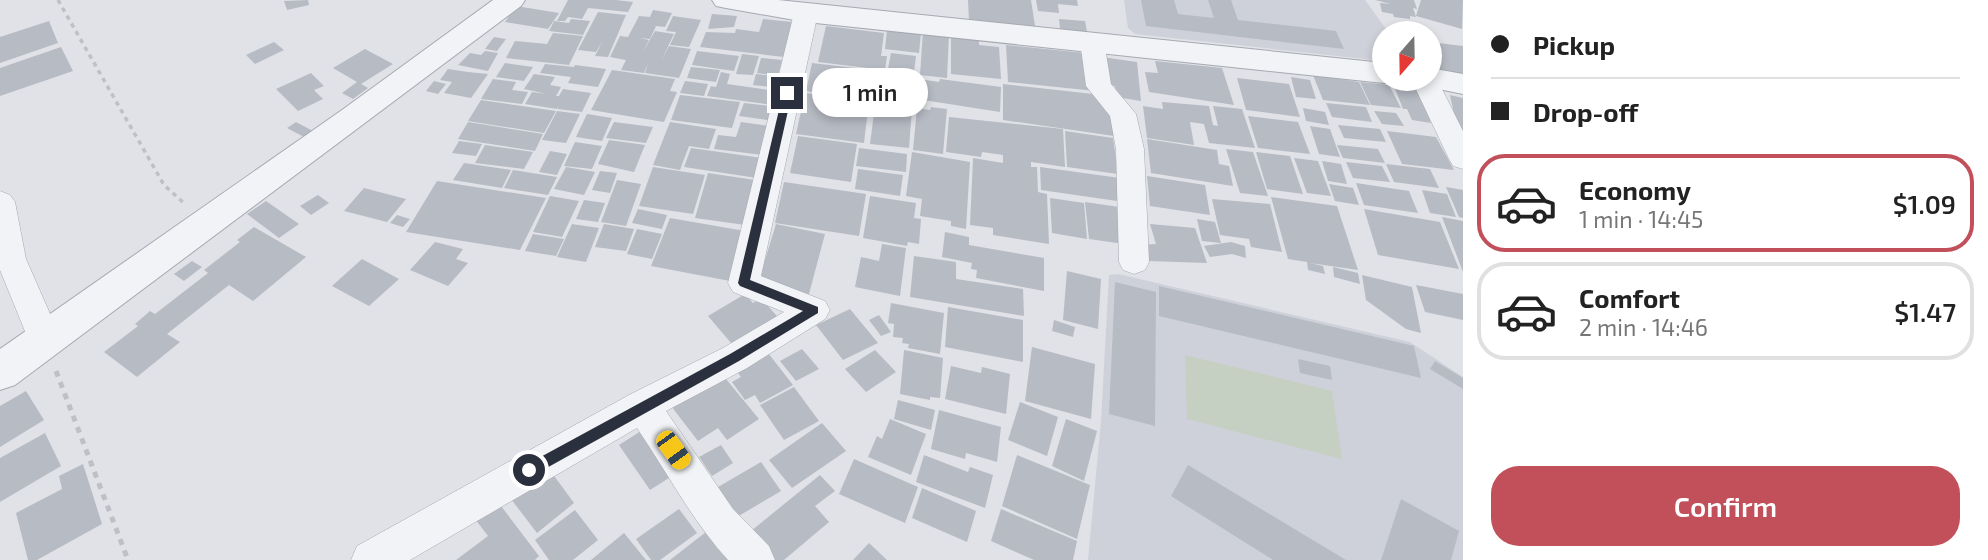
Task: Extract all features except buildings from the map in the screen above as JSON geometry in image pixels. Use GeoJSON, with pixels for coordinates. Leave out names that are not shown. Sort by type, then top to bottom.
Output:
{"type":"FeatureCollection","features":[{"type":"Feature","properties":{"kind":"street"},"geometry":{"type":"LineString","coordinates":[[0,372],[461,39],[510,0]]}},
{"type":"Feature","properties":{"kind":"street"},"geometry":{"type":"LineString","coordinates":[[726,0],[806,13],[1372,72]]}},
{"type":"Feature","properties":{"kind":"street"},"geometry":{"type":"LineString","coordinates":[[371,560],[642,406],[735,358],[814,310],[744,283],[806,13]]}},
{"type":"Feature","properties":{"kind":"street"},"geometry":{"type":"LineString","coordinates":[[1093,41],[1099,86],[1123,114],[1130,149],[1134,262]]}},
{"type":"Feature","properties":{"kind":"street"},"geometry":{"type":"LineString","coordinates":[[1442,80],[1463,84]]}},
{"type":"Feature","properties":{"kind":"street"},"geometry":{"type":"LineString","coordinates":[[1430,91],[1463,159]]}},
{"type":"Feature","properties":{"kind":"street"},"geometry":{"type":"LineString","coordinates":[[0,202],[11,259],[45,341]]}},
{"type":"Feature","properties":{"kind":"street"},"geometry":{"type":"LineString","coordinates":[[642,406],[688,471],[719,522],[755,560]]}},
{"type":"Feature","properties":{"kind":"path"},"geometry":{"type":"LineString","coordinates":[[58,0],[164,185],[207,224]]}},
{"type":"Feature","properties":{"kind":"path"},"geometry":{"type":"LineString","coordinates":[[45,341],[128,560]]}},
{"type":"Feature","properties":{"kind":"shaded area"},"geometry":{"type":"Polygon","coordinates":[[[1124,0],[1365,0],[1380,21],[1372,21],[1372,60],[1135,34],[1128,28],[1124,0]]]}},
{"type":"Feature","properties":{"kind":"shaded area"},"geometry":{"type":"Polygon","coordinates":[[[1118,274],[1410,342],[1463,377],[1463,560],[1088,560],[1101,421],[1109,275],[1118,274]]]}},
{"type":"Feature","properties":{"kind":"green space"},"geometry":{"type":"Polygon","coordinates":[[[1185,355],[1332,391],[1342,459],[1187,419],[1185,355]]]}},
{"type":"Feature","properties":{"kind":"route"},"geometry":{"type":"LineString","coordinates":[[529,470],[642,406],[735,358],[814,310],[744,283],[787,93]]}}]}
